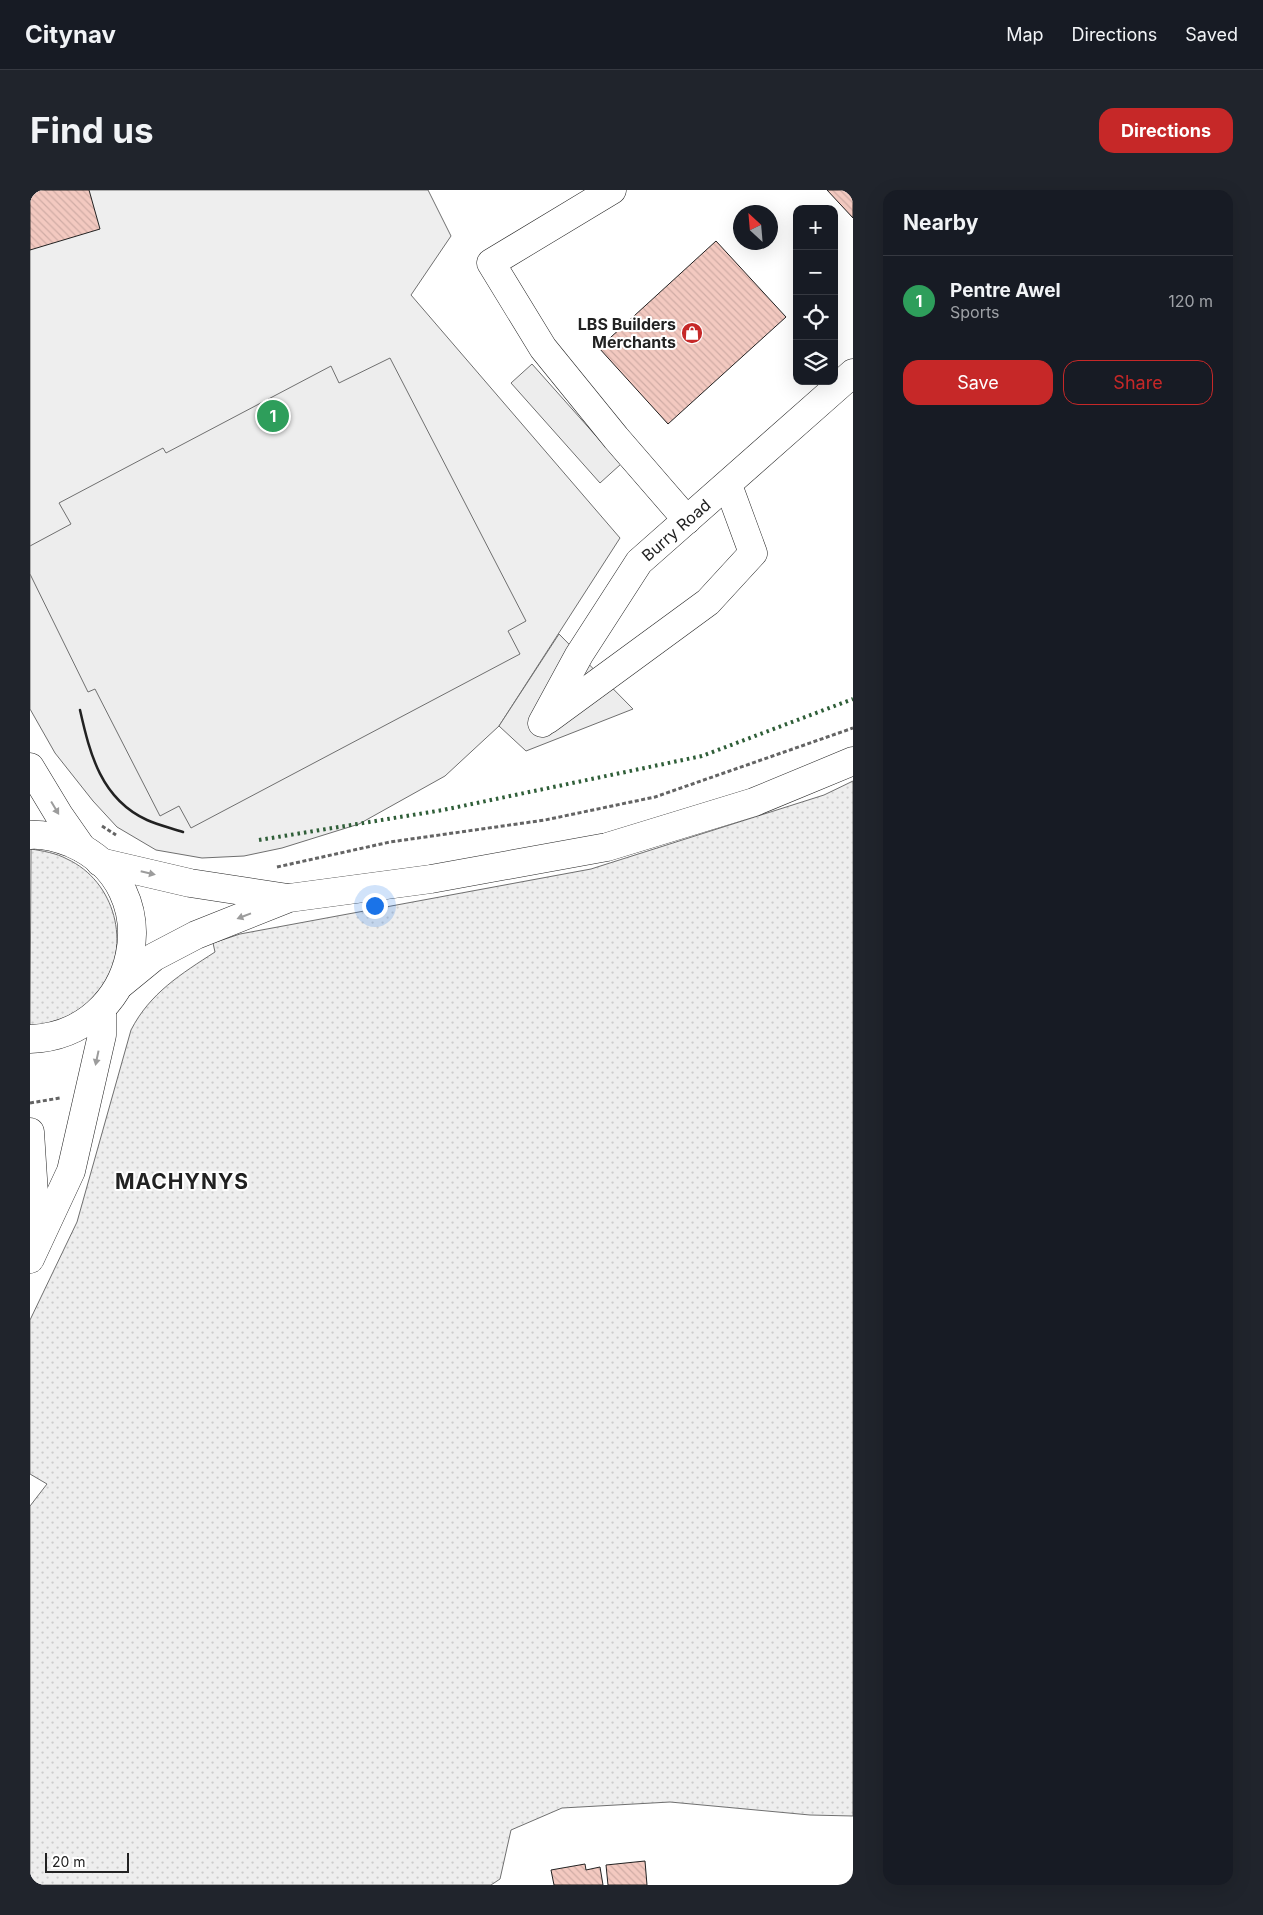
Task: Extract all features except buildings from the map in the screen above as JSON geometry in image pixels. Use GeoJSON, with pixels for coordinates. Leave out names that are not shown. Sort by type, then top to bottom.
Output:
{"type":"FeatureCollection","features":[{"type":"Feature","properties":{"kind":"main road"},"geometry":{"type":"LineString","coordinates":[[612,190],[491,264],[543,348],[687,520]]}},
{"type":"Feature","properties":{"kind":"main road","name":"Burry Road"},"geometry":{"type":"LineString","coordinates":[[728,485],[753,553],[708,602],[542,723],[579,654],[639,562],[853,373]]}},
{"type":"Feature","properties":{"kind":"main road"},"geometry":{"type":"LineString","coordinates":[[30,1039],[46,1038],[76,1028],[102,1010],[121,984],[154,957],[187,940],[289,898],[430,879],[607,847],[754,802],[853,761]]}},
{"type":"Feature","properties":{"kind":"main road"},"geometry":{"type":"LineString","coordinates":[[30,767],[91,855],[116,880],[126,900],[132,923],[131,954],[121,984]]}},
{"type":"Feature","properties":{"kind":"main road"},"geometry":{"type":"LineString","coordinates":[[30,834],[60,839],[91,855],[190,883],[289,898]]}},
{"type":"Feature","properties":{"kind":"main road"},"geometry":{"type":"LineString","coordinates":[[33,1252],[72,1171],[102,1035],[102,1010]]}},
{"type":"Feature","properties":{"kind":"main road"},"geometry":{"type":"LineString","coordinates":[[30,1132],[33,1252]]}},
{"type":"Feature","properties":{"kind":"path"},"geometry":{"type":"LineString","coordinates":[[274,868],[390,842],[545,820],[656,797],[853,728]]}},
{"type":"Feature","properties":{"kind":"path"},"geometry":{"type":"LineString","coordinates":[[101,825],[117,836]]}},
{"type":"Feature","properties":{"kind":"path"},"geometry":{"type":"LineString","coordinates":[[30,1103],[55,1098],[87,1104]]}},
{"type":"Feature","properties":{"kind":"shaded area"},"geometry":{"type":"Polygon","coordinates":[[[30,190],[428,190],[451,236],[411,295],[620,538],[499,726],[445,776],[359,824],[282,848],[244,856],[202,858],[156,850],[117,827],[93,801],[55,753],[30,709],[30,190]]]}},
{"type":"Feature","properties":{"kind":"shaded area"},"geometry":{"type":"Polygon","coordinates":[[[390,358],[526,621],[508,631],[520,654],[191,828],[179,806],[160,816],[95,689],[88,692],[30,574],[30,546],[71,524],[59,503],[163,448],[166,453],[331,366],[339,383],[390,358]]]}},
{"type":"Feature","properties":{"kind":"shaded area"},"geometry":{"type":"Polygon","coordinates":[[[532,364],[621,464],[600,483],[511,383],[532,364]]]}},
{"type":"Feature","properties":{"kind":"shaded area"},"geometry":{"type":"Polygon","coordinates":[[[559,634],[633,709],[526,751],[499,726],[559,634]]]}},
{"type":"Feature","properties":{"kind":"shaded area"},"geometry":{"type":"Polygon","coordinates":[[[853,781],[853,1816],[810,1815],[670,1802],[562,1808],[511,1830],[500,1879],[491,1885],[30,1885],[30,1506],[47,1484],[30,1474],[30,1320],[77,1222],[131,1030],[147,1005],[167,985],[215,952],[213,943],[240,934],[591,869],[824,795],[853,781]]]}},
{"type":"Feature","properties":{"kind":"shaded area"},"geometry":{"type":"Polygon","coordinates":[[[31,849],[54,854],[84,869],[97,882],[107,898],[114,916],[117,934],[116,953],[111,971],[102,988],[93,999],[75,1012],[56,1022],[30,1026],[31,849]]]}},
{"type":"Feature","properties":{"kind":"hedge"},"geometry":{"type":"LineString","coordinates":[[259,840],[443,810],[702,756],[853,699]]}},
{"type":"Feature","properties":{"kind":"wall"},"geometry":{"type":"LineString","coordinates":[[80,710],[93,759],[108,788],[131,811],[147,820],[183,832]]}},
{"type":"Feature","properties":{"kind":"place","name":"LBS Builders Merchants"},"geometry":{"type":"Point","coordinates":[692,333]}},
{"type":"Feature","properties":{"kind":"place","name":"Pentre Awel"},"geometry":{"type":"Point","coordinates":[273,416]}},
{"type":"Feature","properties":{"kind":"district","name":"MACHYNYS"},"geometry":{"type":"Point","coordinates":[182,1182]}}]}
